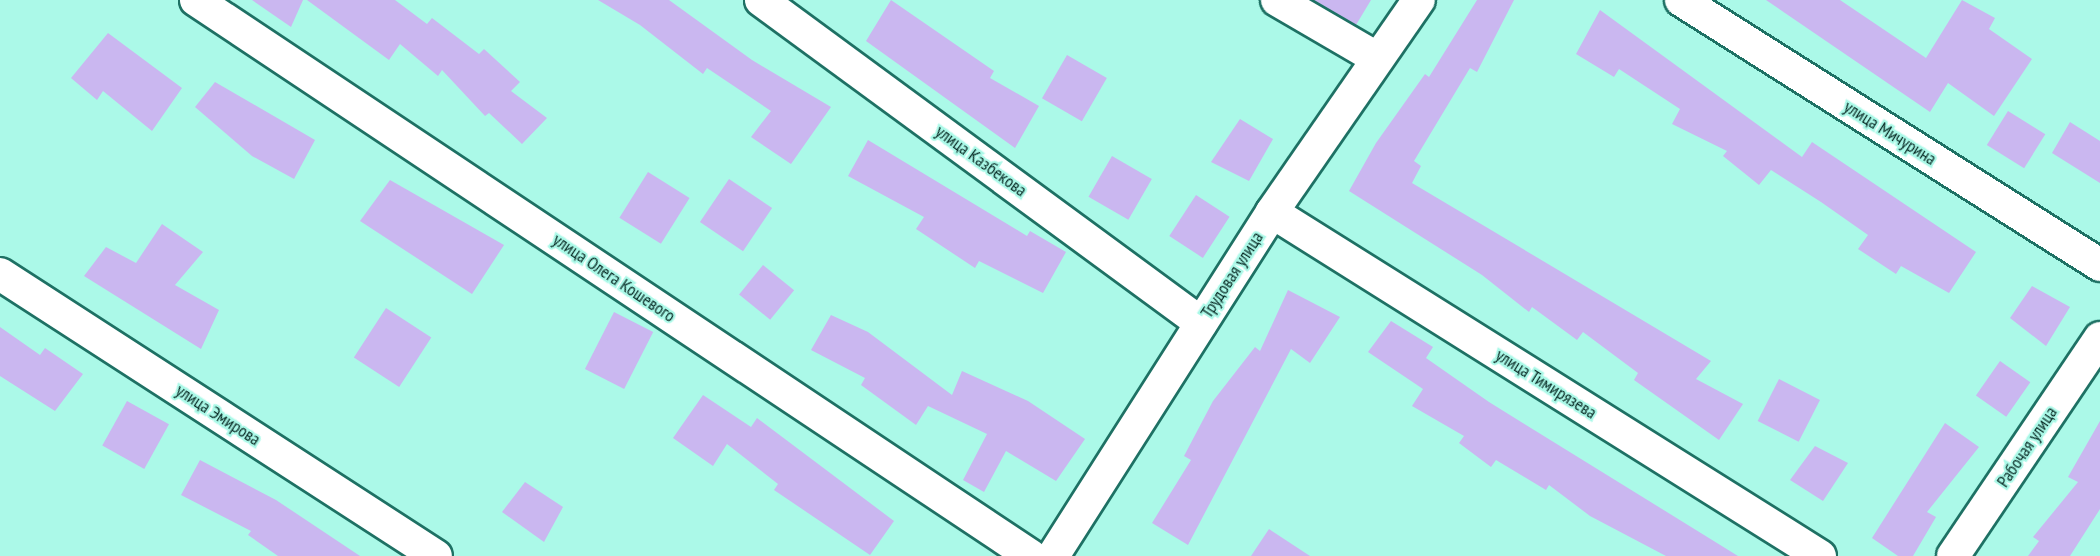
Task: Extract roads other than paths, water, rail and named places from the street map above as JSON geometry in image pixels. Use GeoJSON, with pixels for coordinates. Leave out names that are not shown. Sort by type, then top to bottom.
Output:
{"type":"FeatureCollection","features":[{"type":"Feature","properties":{"kind":"street","name":"улица Олега Кошевого"},"geometry":{"type":"LineString","coordinates":[[196,0],[1056,553]]}},
{"type":"Feature","properties":{"kind":"street","name":"улица Казбекова"},"geometry":{"type":"LineString","coordinates":[[761,0],[1201,323]]}},
{"type":"Feature","properties":{"kind":"street"},"geometry":{"type":"LineString","coordinates":[[1277,0],[1375,57]]}},
{"type":"Feature","properties":{"kind":"street","name":"Трудовая улица"},"geometry":{"type":"LineString","coordinates":[[1056,553],[1272,212],[1375,57],[1419,0]]}},
{"type":"Feature","properties":{"kind":"street","name":"улица Мичурина"},"geometry":{"type":"LineString","coordinates":[[1681,0],[2100,265]]}},
{"type":"Feature","properties":{"kind":"street","name":"улица Тимирязева"},"geometry":{"type":"LineString","coordinates":[[1272,212],[1820,556]]}},
{"type":"Feature","properties":{"kind":"street","name":"улица Эмирова"},"geometry":{"type":"LineString","coordinates":[[0,274],[436,556]]}},
{"type":"Feature","properties":{"kind":"street","name":"Рабочая улица"},"geometry":{"type":"LineString","coordinates":[[1953,556],[2100,338]]}}]}
